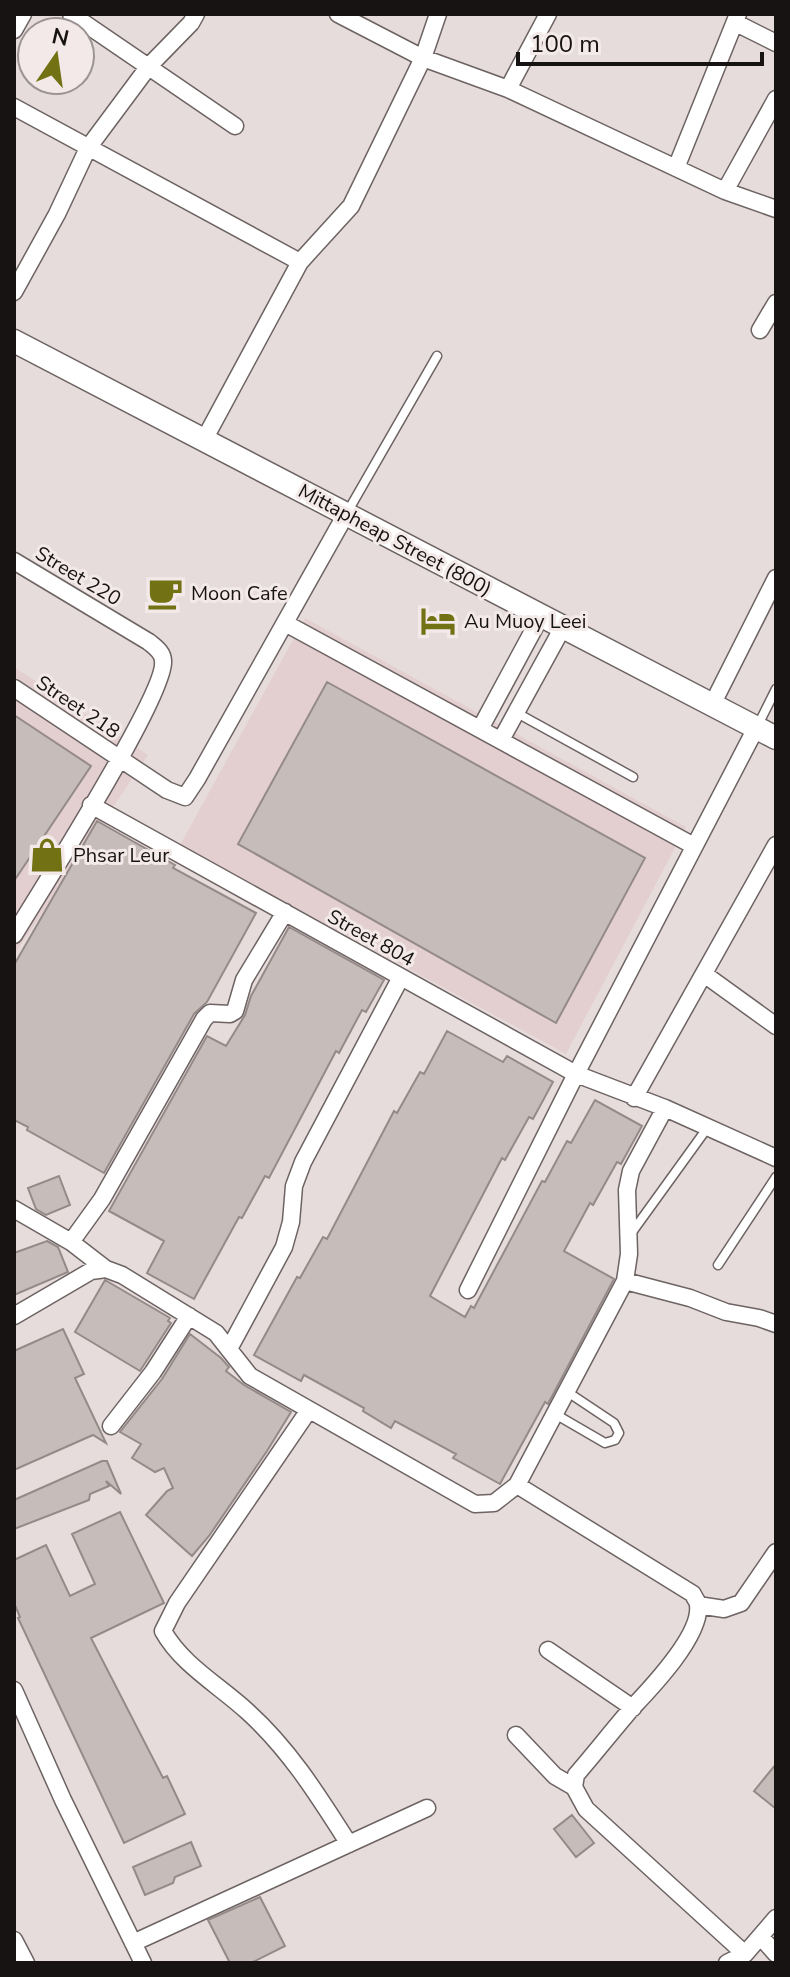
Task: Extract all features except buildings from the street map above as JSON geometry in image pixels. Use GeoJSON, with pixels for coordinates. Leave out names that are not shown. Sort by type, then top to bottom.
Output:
{"type":"FeatureCollection","features":[{"type":"Feature","properties":{"kind":"main road","name":"Mittapheap Street (800)"},"geometry":{"type":"LineString","coordinates":[[14,341],[766,733]]}},
{"type":"Feature","properties":{"kind":"street"},"geometry":{"type":"LineString","coordinates":[[14,30],[23,14]]}},
{"type":"Feature","properties":{"kind":"street"},"geometry":{"type":"LineString","coordinates":[[71,14],[235,126]]}},
{"type":"Feature","properties":{"kind":"street"},"geometry":{"type":"LineString","coordinates":[[14,292],[57,214],[88,148],[149,66],[196,14]]}},
{"type":"Feature","properties":{"kind":"street"},"geometry":{"type":"LineString","coordinates":[[338,14],[361,19],[423,58],[508,89],[725,191],[776,209]]}},
{"type":"Feature","properties":{"kind":"street"},"geometry":{"type":"LineString","coordinates":[[204,440],[300,262],[351,206],[423,58],[438,14]]}},
{"type":"Feature","properties":{"kind":"street"},"geometry":{"type":"LineString","coordinates":[[508,89],[548,14]]}},
{"type":"Feature","properties":{"kind":"street"},"geometry":{"type":"LineString","coordinates":[[676,168],[737,18],[776,43]]}},
{"type":"Feature","properties":{"kind":"street"},"geometry":{"type":"LineString","coordinates":[[725,191],[776,99]]}},
{"type":"Feature","properties":{"kind":"street"},"geometry":{"type":"LineString","coordinates":[[14,107],[300,262]]}},
{"type":"Feature","properties":{"kind":"street"},"geometry":{"type":"LineString","coordinates":[[760,330],[776,303]]}},
{"type":"Feature","properties":{"kind":"street"},"geometry":{"type":"LineString","coordinates":[[346,514],[285,623],[694,846]]}},
{"type":"Feature","properties":{"kind":"street","name":"Street 220"},"geometry":{"type":"LineString","coordinates":[[14,561],[149,642],[160,652],[164,662],[160,681],[119,759]]}},
{"type":"Feature","properties":{"kind":"street"},"geometry":{"type":"LineString","coordinates":[[712,705],[776,578]]}},
{"type":"Feature","properties":{"kind":"street"},"geometry":{"type":"LineString","coordinates":[[480,729],[541,616]]}},
{"type":"Feature","properties":{"kind":"street","name":"Street 218"},"geometry":{"type":"LineString","coordinates":[[14,688],[167,790],[185,797],[285,623]]}},
{"type":"Feature","properties":{"kind":"street"},"geometry":{"type":"LineString","coordinates":[[501,740],[563,627]]}},
{"type":"Feature","properties":{"kind":"street"},"geometry":{"type":"LineString","coordinates":[[468,1290],[694,846],[766,733]]}},
{"type":"Feature","properties":{"kind":"street"},"geometry":{"type":"LineString","coordinates":[[14,935],[119,759]]}},
{"type":"Feature","properties":{"kind":"street","name":"Street 804"},"geometry":{"type":"LineString","coordinates":[[91,805],[576,1074],[665,1108],[776,1158]]}},
{"type":"Feature","properties":{"kind":"street"},"geometry":{"type":"LineString","coordinates":[[634,1098],[776,845]]}},
{"type":"Feature","properties":{"kind":"street"},"geometry":{"type":"LineString","coordinates":[[71,1242],[102,1199],[204,1019],[210,1013],[230,1014],[235,1011],[244,980],[285,912]]}},
{"type":"Feature","properties":{"kind":"street"},"geometry":{"type":"LineString","coordinates":[[704,974],[776,1026]]}},
{"type":"Feature","properties":{"kind":"street"},"geometry":{"type":"LineString","coordinates":[[229,1349],[284,1247],[291,1222],[294,1186],[303,1162],[401,977]]}},
{"type":"Feature","properties":{"kind":"street"},"geometry":{"type":"LineString","coordinates":[[14,1209],[71,1242],[106,1269],[122,1275],[216,1333],[250,1376],[475,1504],[494,1503],[517,1485],[625,1281],[629,1236],[627,1190],[631,1171],[665,1108]]}},
{"type":"Feature","properties":{"kind":"street"},"geometry":{"type":"LineString","coordinates":[[14,1316],[91,1271],[106,1269]]}},
{"type":"Feature","properties":{"kind":"street"},"geometry":{"type":"LineString","coordinates":[[625,1281],[776,1324]]}},
{"type":"Feature","properties":{"kind":"street"},"geometry":{"type":"LineString","coordinates":[[111,1426],[153,1372],[189,1316]]}},
{"type":"Feature","properties":{"kind":"street"},"geometry":{"type":"LineString","coordinates":[[309,1410],[177,1603],[163,1631],[173,1648],[250,1713],[305,1774],[349,1844]]}},
{"type":"Feature","properties":{"kind":"street"},"geometry":{"type":"LineString","coordinates":[[517,1485],[693,1594],[698,1605],[694,1622],[680,1651],[661,1679],[576,1775],[574,1787]]}},
{"type":"Feature","properties":{"kind":"street"},"geometry":{"type":"LineString","coordinates":[[698,1605],[724,1609],[741,1603],[776,1552]]}},
{"type":"Feature","properties":{"kind":"street"},"geometry":{"type":"LineString","coordinates":[[548,1650],[633,1708]]}},
{"type":"Feature","properties":{"kind":"street"},"geometry":{"type":"LineString","coordinates":[[14,1690],[63,1800],[143,1963]]}},
{"type":"Feature","properties":{"kind":"street"},"geometry":{"type":"LineString","coordinates":[[516,1735],[555,1776],[574,1787],[586,1809],[738,1959],[776,1918]]}},
{"type":"Feature","properties":{"kind":"street"},"geometry":{"type":"LineString","coordinates":[[133,1943],[427,1808]]}},
{"type":"Feature","properties":{"kind":"street"},"geometry":{"type":"LineString","coordinates":[[761,1937],[776,1954]]}},
{"type":"Feature","properties":{"kind":"street"},"geometry":{"type":"LineString","coordinates":[[14,1940],[24,1962]]}},
{"type":"Feature","properties":{"kind":"lane"},"geometry":{"type":"LineString","coordinates":[[346,514],[437,356]]}},
{"type":"Feature","properties":{"kind":"lane"},"geometry":{"type":"LineString","coordinates":[[766,733],[776,689]]}},
{"type":"Feature","properties":{"kind":"lane"},"geometry":{"type":"LineString","coordinates":[[516,712],[633,777]]}},
{"type":"Feature","properties":{"kind":"lane"},"geometry":{"type":"LineString","coordinates":[[629,1236],[708,1127]]}},
{"type":"Feature","properties":{"kind":"lane"},"geometry":{"type":"LineString","coordinates":[[718,1265],[776,1177]]}},
{"type":"Feature","properties":{"kind":"lane"},"geometry":{"type":"LineString","coordinates":[[555,1413],[605,1443],[615,1440],[619,1433],[614,1423],[566,1391]]}},
{"type":"Feature","properties":{"kind":"shaded area"},"geometry":{"type":"Polygon","coordinates":[[[305,618],[686,827],[566,1054],[180,845],[305,618]]]}},
{"type":"Feature","properties":{"kind":"shaded area","name":"Phsar Leur"},"geometry":{"type":"Polygon","coordinates":[[[14,667],[148,755],[14,955],[14,667]]]}},
{"type":"Feature","properties":{"kind":"place","name":"Moon Cafe"},"geometry":{"type":"Point","coordinates":[165,593]}},
{"type":"Feature","properties":{"kind":"place","name":"Au Muoy Leei"},"geometry":{"type":"Point","coordinates":[438,621]}},
{"type":"Feature","properties":{"kind":"place","name":"Phsar Leur"},"geometry":{"type":"Point","coordinates":[47,855]}}]}
